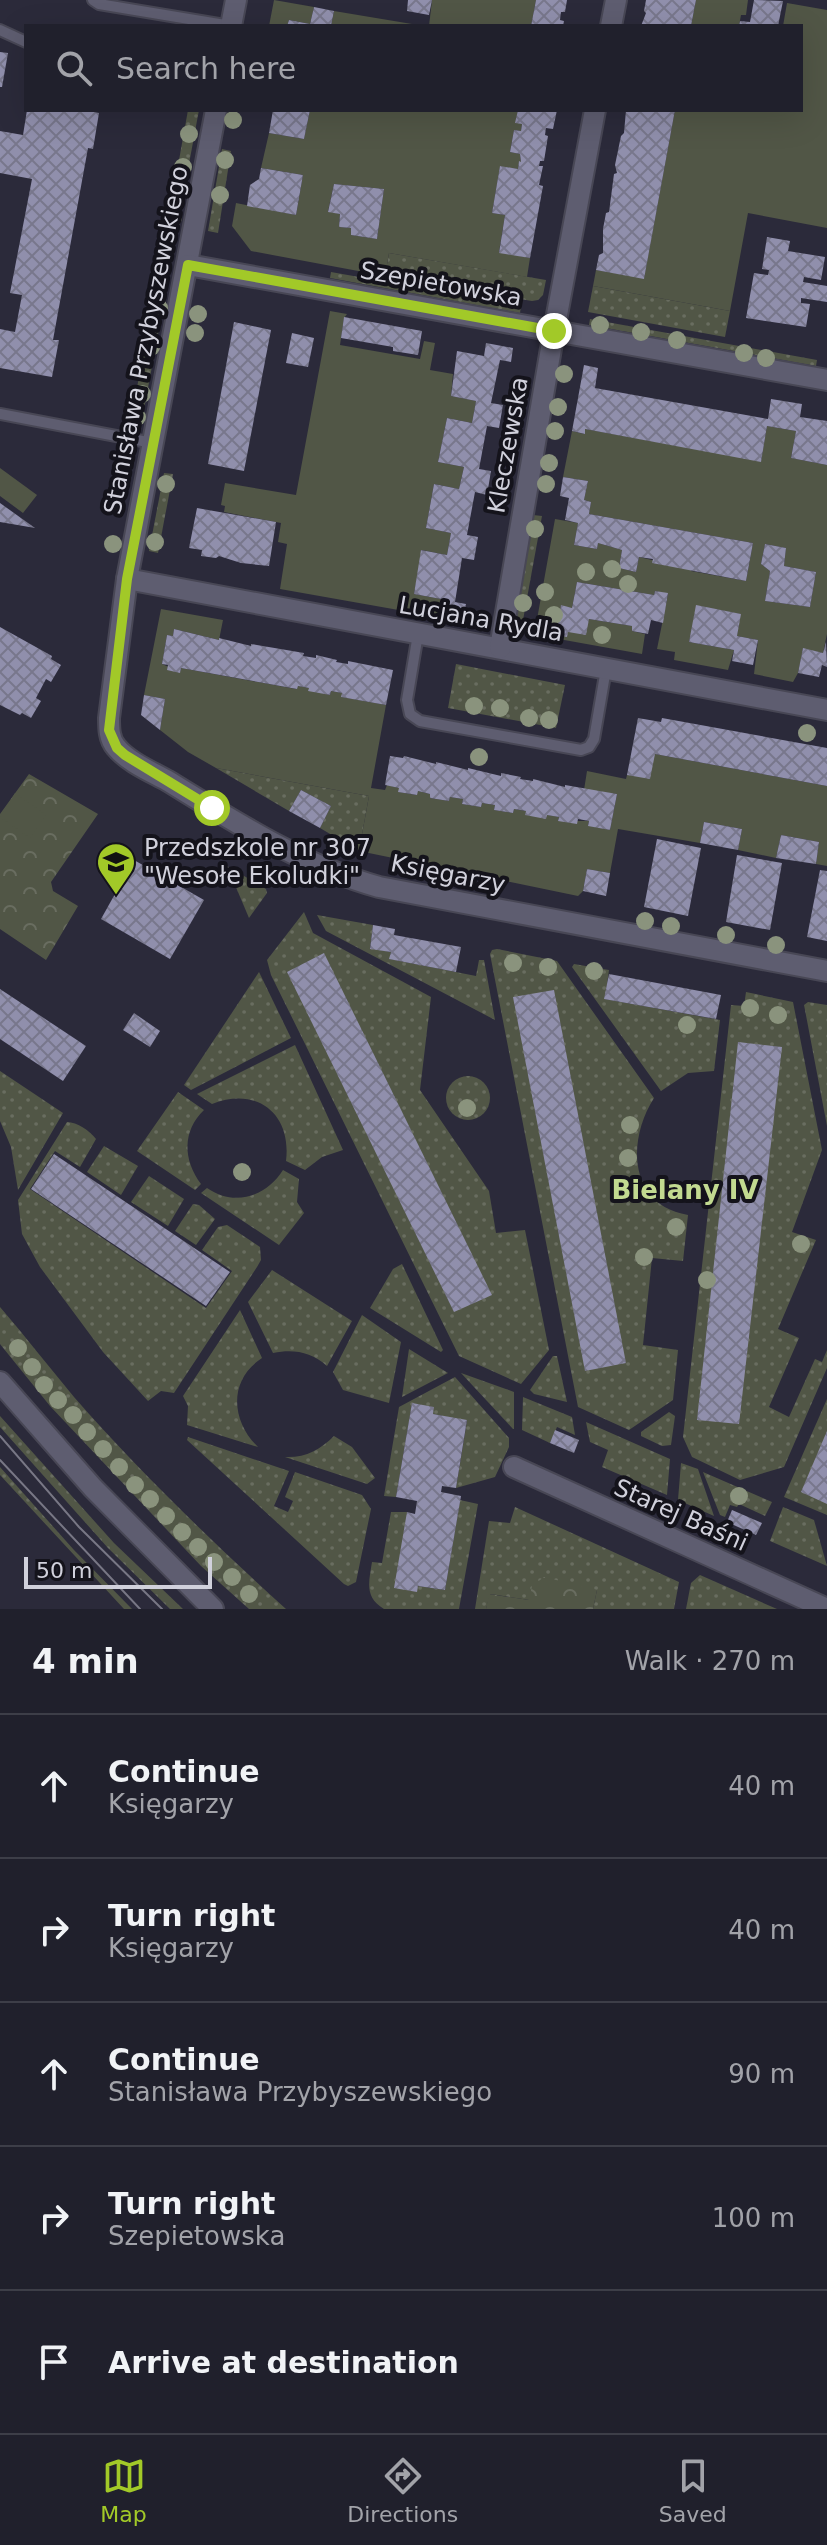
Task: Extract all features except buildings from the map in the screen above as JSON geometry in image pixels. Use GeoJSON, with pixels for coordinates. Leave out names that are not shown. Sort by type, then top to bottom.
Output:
{"type":"FeatureCollection","features":[{"type":"Feature","properties":{"kind":"street"},"geometry":{"type":"LineString","coordinates":[[231,24],[236,0]]}},
{"type":"Feature","properties":{"kind":"street"},"geometry":{"type":"LineString","coordinates":[[611,24],[616,0]]}},
{"type":"Feature","properties":{"kind":"street","name":"Stanisława Przybyszewskiego"},"geometry":{"type":"LineString","coordinates":[[127,579],[216,112]]}},
{"type":"Feature","properties":{"kind":"street","name":"Kleczewska"},"geometry":{"type":"LineString","coordinates":[[500,648],[595,112]]}},
{"type":"Feature","properties":{"kind":"street","name":"Szepietowska"},"geometry":{"type":"LineString","coordinates":[[188,265],[827,380]]}},
{"type":"Feature","properties":{"kind":"street","name":"Lucjana Rydla"},"geometry":{"type":"LineString","coordinates":[[127,579],[827,710]]}},
{"type":"Feature","properties":{"kind":"street","name":"Księgarzy"},"geometry":{"type":"LineString","coordinates":[[127,579],[109,718],[109,730],[117,748],[303,860],[379,887],[827,971]]}},
{"type":"Feature","properties":{"kind":"street"},"geometry":{"type":"LineString","coordinates":[[0,1382],[93,1488],[213,1609]]}},
{"type":"Feature","properties":{"kind":"street","name":"Starej Baśni"},"geometry":{"type":"LineString","coordinates":[[514,1467],[827,1609]]}},
{"type":"Feature","properties":{"kind":"lane"},"geometry":{"type":"LineString","coordinates":[[93,0],[99,4],[219,24]]}},
{"type":"Feature","properties":{"kind":"lane"},"geometry":{"type":"LineString","coordinates":[[0,30],[24,41]]}},
{"type":"Feature","properties":{"kind":"lane"},"geometry":{"type":"LineString","coordinates":[[0,414],[153,443]]}},
{"type":"Feature","properties":{"kind":"lane"},"geometry":{"type":"LineString","coordinates":[[418,634],[407,700],[410,714],[420,721],[581,750],[589,747],[594,739],[606,669]]}},
{"type":"Feature","properties":{"kind":"green space"},"geometry":{"type":"Polygon","coordinates":[[[274,0],[314,7],[310,24],[289,20],[288,24],[269,24],[274,0]]]}},
{"type":"Feature","properties":{"kind":"green space"},"geometry":{"type":"Polygon","coordinates":[[[432,0],[536,0],[531,24],[429,24],[432,0]]]}},
{"type":"Feature","properties":{"kind":"green space"},"geometry":{"type":"Polygon","coordinates":[[[696,0],[748,0],[746,15],[741,15],[739,24],[691,24],[696,0]]]}},
{"type":"Feature","properties":{"kind":"green space"},"geometry":{"type":"Polygon","coordinates":[[[787,3],[827,10],[827,228],[748,213],[730,311],[593,286],[596,270],[644,278],[675,112],[803,112],[803,24],[783,24],[787,3]]]}},
{"type":"Feature","properties":{"kind":"green space"},"geometry":{"type":"Polygon","coordinates":[[[334,11],[412,24],[331,24],[334,11]]]}},
{"type":"Feature","properties":{"kind":"green space"},"geometry":{"type":"Polygon","coordinates":[[[188,112],[199,112],[177,228],[167,227],[188,112]]]}},
{"type":"Feature","properties":{"kind":"green space"},"geometry":{"type":"Polygon","coordinates":[[[310,112],[518,112],[516,122],[522,124],[521,131],[514,130],[510,152],[520,154],[521,162],[518,169],[500,167],[492,213],[505,215],[499,252],[530,258],[527,277],[389,253],[385,276],[251,251],[232,226],[236,203],[296,215],[303,175],[261,168],[269,133],[304,139],[310,112]],[[334,184],[328,211],[340,214],[339,227],[351,228],[351,235],[377,239],[384,189],[334,184]]]}},
{"type":"Feature","properties":{"kind":"green space"},"geometry":{"type":"Polygon","coordinates":[[[222,149],[231,151],[218,233],[208,231],[222,149]]]}},
{"type":"Feature","properties":{"kind":"green space"},"geometry":{"type":"Polygon","coordinates":[[[389,253],[546,280],[543,295],[532,301],[385,276],[389,253]]]}},
{"type":"Feature","properties":{"kind":"green space"},"geometry":{"type":"Polygon","coordinates":[[[331,272],[521,306],[520,313],[330,278],[331,272]]]}},
{"type":"Feature","properties":{"kind":"green space"},"geometry":{"type":"Polygon","coordinates":[[[593,286],[730,311],[725,337],[588,312],[593,286]]]}},
{"type":"Feature","properties":{"kind":"green space"},"geometry":{"type":"Polygon","coordinates":[[[154,295],[165,297],[141,425],[130,426],[154,295]]]}},
{"type":"Feature","properties":{"kind":"green space"},"geometry":{"type":"Polygon","coordinates":[[[330,311],[347,314],[340,345],[420,359],[424,341],[435,343],[430,370],[453,374],[451,396],[476,401],[472,423],[447,418],[438,462],[464,467],[459,489],[434,484],[426,528],[451,533],[447,555],[422,550],[414,594],[441,599],[438,617],[280,589],[287,544],[278,542],[281,523],[224,512],[225,506],[221,505],[225,483],[296,495],[330,311]]]}},
{"type":"Feature","properties":{"kind":"green space"},"geometry":{"type":"Polygon","coordinates":[[[590,319],[817,360],[816,366],[589,325],[590,319]]]}},
{"type":"Feature","properties":{"kind":"green space"},"geometry":{"type":"Polygon","coordinates":[[[767,426],[796,431],[791,458],[827,465],[827,634],[823,653],[803,649],[793,682],[754,674],[758,640],[737,636],[740,614],[697,606],[689,642],[734,650],[728,670],[674,660],[675,652],[657,649],[668,594],[655,591],[654,595],[577,582],[572,608],[561,606],[556,635],[568,632],[589,619],[632,626],[632,631],[645,634],[642,654],[542,636],[536,625],[555,519],[578,523],[574,545],[597,549],[598,543],[622,550],[619,568],[636,572],[639,557],[746,581],[753,543],[589,514],[591,502],[584,500],[588,481],[563,477],[572,431],[584,434],[585,429],[761,461],[767,426]],[[765,544],[761,564],[770,571],[765,601],[810,607],[816,572],[784,566],[786,548],[765,544]]]}},
{"type":"Feature","properties":{"kind":"green space"},"geometry":{"type":"Polygon","coordinates":[[[0,468],[37,495],[23,513],[0,496],[0,468]]]}},
{"type":"Feature","properties":{"kind":"green space"},"geometry":{"type":"Polygon","coordinates":[[[164,473],[173,474],[158,553],[149,551],[164,473]]]}},
{"type":"Feature","properties":{"kind":"green space"},"geometry":{"type":"Polygon","coordinates":[[[533,515],[542,516],[523,620],[514,618],[533,515]]]}},
{"type":"Feature","properties":{"kind":"green space"},"geometry":{"type":"Polygon","coordinates":[[[161,609],[223,620],[219,640],[174,629],[173,636],[167,635],[162,664],[180,672],[181,668],[296,689],[298,686],[330,695],[331,691],[342,693],[342,697],[386,705],[371,788],[385,790],[387,785],[399,788],[399,792],[430,794],[430,798],[449,801],[450,797],[463,799],[462,804],[481,807],[482,803],[495,805],[494,810],[513,813],[514,809],[559,817],[558,821],[589,821],[588,825],[610,830],[617,794],[584,790],[587,771],[626,779],[655,754],[827,786],[827,866],[816,864],[819,842],[781,835],[776,858],[738,850],[742,829],[704,822],[700,843],[618,829],[610,873],[587,869],[583,891],[578,896],[359,851],[369,796],[216,768],[188,752],[160,730],[165,699],[144,695],[161,609]]]}},
{"type":"Feature","properties":{"kind":"green space"},"geometry":{"type":"Polygon","coordinates":[[[456,664],[565,685],[556,728],[448,708],[456,664]]]}},
{"type":"Feature","properties":{"kind":"green space"},"geometry":{"type":"Polygon","coordinates":[[[216,768],[369,796],[359,851],[320,828],[331,806],[301,790],[289,811],[216,768]]]}},
{"type":"Feature","properties":{"kind":"green space"},"geometry":{"type":"Polygon","coordinates":[[[29,774],[98,814],[51,882],[53,891],[78,906],[46,960],[0,929],[0,814],[29,774]]]}},
{"type":"Feature","properties":{"kind":"green space"},"geometry":{"type":"Polygon","coordinates":[[[15,793],[46,815],[30,838],[0,817],[15,793]]]}},
{"type":"Feature","properties":{"kind":"green space"},"geometry":{"type":"Polygon","coordinates":[[[227,866],[266,889],[267,893],[249,918],[227,866]]]}},
{"type":"Feature","properties":{"kind":"green space"},"geometry":{"type":"Polygon","coordinates":[[[304,912],[313,933],[431,997],[420,1090],[489,1191],[496,1233],[525,1230],[549,1350],[521,1384],[459,1356],[271,975],[267,960],[304,912]]]}},
{"type":"Feature","properties":{"kind":"green space"},"geometry":{"type":"Polygon","coordinates":[[[317,915],[373,925],[370,948],[391,952],[390,959],[476,976],[479,960],[484,960],[495,1020],[326,931],[317,915]]]}},
{"type":"Feature","properties":{"kind":"green space"},"geometry":{"type":"Polygon","coordinates":[[[497,949],[557,961],[654,1098],[639,1133],[638,1168],[644,1185],[668,1209],[688,1215],[683,1261],[652,1258],[643,1345],[678,1350],[673,1400],[629,1430],[578,1407],[490,954],[497,949]]]}},
{"type":"Feature","properties":{"kind":"green space"},"geometry":{"type":"Polygon","coordinates":[[[574,964],[609,970],[605,999],[720,1020],[714,1071],[688,1073],[661,1091],[572,967],[574,964]]]}},
{"type":"Feature","properties":{"kind":"green space"},"geometry":{"type":"Polygon","coordinates":[[[259,972],[291,1038],[191,1090],[184,1085],[259,972]]]}},
{"type":"Feature","properties":{"kind":"green space"},"geometry":{"type":"Polygon","coordinates":[[[746,992],[793,1002],[822,1150],[792,1232],[816,1240],[778,1329],[799,1338],[769,1407],[789,1417],[815,1359],[822,1362],[827,1350],[827,1368],[784,1467],[740,1480],[692,1457],[683,1437],[731,1005],[744,1006],[746,992]]]}},
{"type":"Feature","properties":{"kind":"green space"},"geometry":{"type":"Polygon","coordinates":[[[808,1002],[827,1005],[827,1126],[804,1005],[808,1002]]]}},
{"type":"Feature","properties":{"kind":"green space"},"geometry":{"type":"Polygon","coordinates":[[[295,1045],[343,1150],[322,1157],[305,1170],[286,1161],[283,1129],[268,1108],[256,1101],[243,1099],[212,1104],[197,1094],[295,1045]]]}},
{"type":"Feature","properties":{"kind":"green space"},"geometry":{"type":"Polygon","coordinates":[[[0,1071],[63,1113],[18,1190],[11,1147],[0,1121],[0,1071]]]}},
{"type":"Feature","properties":{"kind":"green space"},"geometry":{"type":"Polygon","coordinates":[[[468,1076],[484,1082],[490,1098],[484,1114],[468,1120],[452,1114],[446,1098],[452,1082],[468,1076]]]}},
{"type":"Feature","properties":{"kind":"green space"},"geometry":{"type":"Polygon","coordinates":[[[178,1092],[204,1110],[189,1136],[188,1156],[201,1184],[195,1190],[137,1151],[178,1092]]]}},
{"type":"Feature","properties":{"kind":"green space"},"geometry":{"type":"Polygon","coordinates":[[[67,1122],[83,1128],[96,1139],[80,1167],[55,1151],[30,1189],[206,1308],[232,1271],[202,1250],[218,1227],[227,1225],[260,1247],[261,1260],[257,1267],[174,1393],[161,1391],[148,1401],[103,1352],[40,1267],[22,1234],[18,1200],[67,1122]]]}},
{"type":"Feature","properties":{"kind":"green space"},"geometry":{"type":"Polygon","coordinates":[[[104,1146],[138,1166],[121,1195],[87,1172],[104,1146]]]}},
{"type":"Feature","properties":{"kind":"green space"},"geometry":{"type":"Polygon","coordinates":[[[283,1170],[299,1179],[297,1202],[304,1213],[279,1245],[201,1193],[207,1188],[228,1197],[249,1196],[268,1187],[283,1170]]]}},
{"type":"Feature","properties":{"kind":"green space"},"geometry":{"type":"Polygon","coordinates":[[[149,1176],[184,1199],[168,1226],[131,1202],[149,1176]]]}},
{"type":"Feature","properties":{"kind":"green space"},"geometry":{"type":"Polygon","coordinates":[[[193,1204],[199,1205],[215,1219],[196,1245],[175,1231],[193,1204]]]}},
{"type":"Feature","properties":{"kind":"green space"},"geometry":{"type":"Polygon","coordinates":[[[402,1264],[443,1350],[441,1352],[370,1308],[393,1269],[402,1264]]]}},
{"type":"Feature","properties":{"kind":"green space"},"geometry":{"type":"Polygon","coordinates":[[[272,1270],[352,1321],[327,1366],[302,1353],[273,1353],[248,1302],[272,1270]]]}},
{"type":"Feature","properties":{"kind":"green space"},"geometry":{"type":"Polygon","coordinates":[[[0,1307],[74,1397],[125,1452],[286,1609],[249,1609],[201,1566],[50,1406],[0,1344],[0,1307]]]}},
{"type":"Feature","properties":{"kind":"green space"},"geometry":{"type":"Polygon","coordinates":[[[240,1310],[262,1358],[243,1378],[237,1401],[242,1425],[258,1447],[187,1425],[188,1406],[183,1396],[240,1310]]]}},
{"type":"Feature","properties":{"kind":"green space"},"geometry":{"type":"Polygon","coordinates":[[[362,1315],[401,1342],[389,1403],[343,1390],[333,1372],[362,1315]]]}},
{"type":"Feature","properties":{"kind":"green space"},"geometry":{"type":"Polygon","coordinates":[[[409,1349],[448,1373],[402,1397],[409,1349]]]}},
{"type":"Feature","properties":{"kind":"green space"},"geometry":{"type":"Polygon","coordinates":[[[553,1356],[557,1356],[567,1402],[534,1394],[530,1390],[553,1356]]]}},
{"type":"Feature","properties":{"kind":"green space"},"geometry":{"type":"Polygon","coordinates":[[[461,1373],[514,1392],[514,1429],[513,1429],[461,1373]]]}},
{"type":"Feature","properties":{"kind":"green space"},"geometry":{"type":"Polygon","coordinates":[[[455,1377],[509,1438],[509,1447],[495,1477],[456,1488],[467,1421],[433,1414],[412,1404],[396,1497],[384,1496],[399,1407],[455,1377]]]}},
{"type":"Feature","properties":{"kind":"green space"},"geometry":{"type":"Polygon","coordinates":[[[523,1397],[572,1417],[575,1435],[557,1427],[550,1443],[522,1430],[523,1397]]]}},
{"type":"Feature","properties":{"kind":"green space"},"geometry":{"type":"Polygon","coordinates":[[[827,1399],[827,1515],[784,1497],[827,1399]]]}},
{"type":"Feature","properties":{"kind":"green space"},"geometry":{"type":"Polygon","coordinates":[[[669,1412],[675,1416],[671,1445],[662,1446],[641,1436],[641,1432],[669,1412]]]}},
{"type":"Feature","properties":{"kind":"green space"},"geometry":{"type":"Polygon","coordinates":[[[0,1416],[114,1543],[183,1609],[170,1609],[108,1548],[0,1427],[0,1416]]]}},
{"type":"Feature","properties":{"kind":"green space"},"geometry":{"type":"Polygon","coordinates":[[[586,1422],[670,1459],[667,1495],[602,1467],[608,1450],[590,1442],[586,1422]]]}},
{"type":"Feature","properties":{"kind":"green space"},"geometry":{"type":"Polygon","coordinates":[[[334,1436],[352,1447],[375,1478],[367,1484],[285,1457],[312,1452],[334,1436]]]}},
{"type":"Feature","properties":{"kind":"green space"},"geometry":{"type":"Polygon","coordinates":[[[188,1437],[289,1471],[274,1506],[288,1512],[293,1501],[285,1497],[295,1472],[362,1495],[371,1509],[356,1582],[348,1586],[344,1584],[187,1440],[188,1437]]]}},
{"type":"Feature","properties":{"kind":"green space"},"geometry":{"type":"Polygon","coordinates":[[[681,1463],[698,1469],[714,1516],[678,1500],[681,1463]]]}},
{"type":"Feature","properties":{"kind":"green space"},"geometry":{"type":"Polygon","coordinates":[[[0,1467],[132,1609],[124,1609],[0,1475],[0,1467]]]}},
{"type":"Feature","properties":{"kind":"green space"},"geometry":{"type":"Polygon","coordinates":[[[703,1472],[772,1502],[765,1516],[739,1504],[737,1507],[730,1505],[725,1517],[720,1515],[703,1472]]]}},
{"type":"Feature","properties":{"kind":"green space"},"geometry":{"type":"Polygon","coordinates":[[[460,1500],[478,1504],[459,1609],[384,1609],[373,1599],[369,1588],[372,1562],[382,1563],[391,1512],[407,1512],[418,1586],[445,1590],[460,1500]]]}},
{"type":"Feature","properties":{"kind":"green space"},"geometry":{"type":"Polygon","coordinates":[[[515,1507],[679,1582],[674,1609],[593,1609],[597,1590],[529,1600],[490,1594],[486,1609],[475,1609],[489,1521],[510,1523],[515,1507]]]}},
{"type":"Feature","properties":{"kind":"green space"},"geometry":{"type":"Polygon","coordinates":[[[783,1507],[814,1520],[827,1566],[770,1541],[783,1507]]]}},
{"type":"Feature","properties":{"kind":"green space"},"geometry":{"type":"Polygon","coordinates":[[[700,1575],[777,1609],[686,1609],[691,1583],[700,1575]]]}},
{"type":"Feature","properties":{"kind":"green space"},"geometry":{"type":"Polygon","coordinates":[[[544,1577],[597,1590],[593,1609],[486,1609],[489,1594],[529,1600],[532,1586],[544,1577]]]}},
{"type":"Feature","properties":{"kind":"tram line"},"geometry":{"type":"LineString","coordinates":[[0,1436],[79,1527],[162,1609]]}},
{"type":"Feature","properties":{"kind":"tram line"},"geometry":{"type":"LineString","coordinates":[[0,1460],[140,1609]]}},
{"type":"Feature","properties":{"kind":"place","name":"Przedszkole nr 307 \"Wesołe Ekoludki\""},"geometry":{"type":"Point","coordinates":[116,896]}},
{"type":"Feature","properties":{"kind":"district","name":"Bielany IV"},"geometry":{"type":"Point","coordinates":[685,1190]}},
{"type":"Feature","properties":{"kind":"route"},"geometry":{"type":"LineString","coordinates":[[212,808],[125,755],[117,748],[109,730],[127,579],[188,265],[554,331]]}}]}
